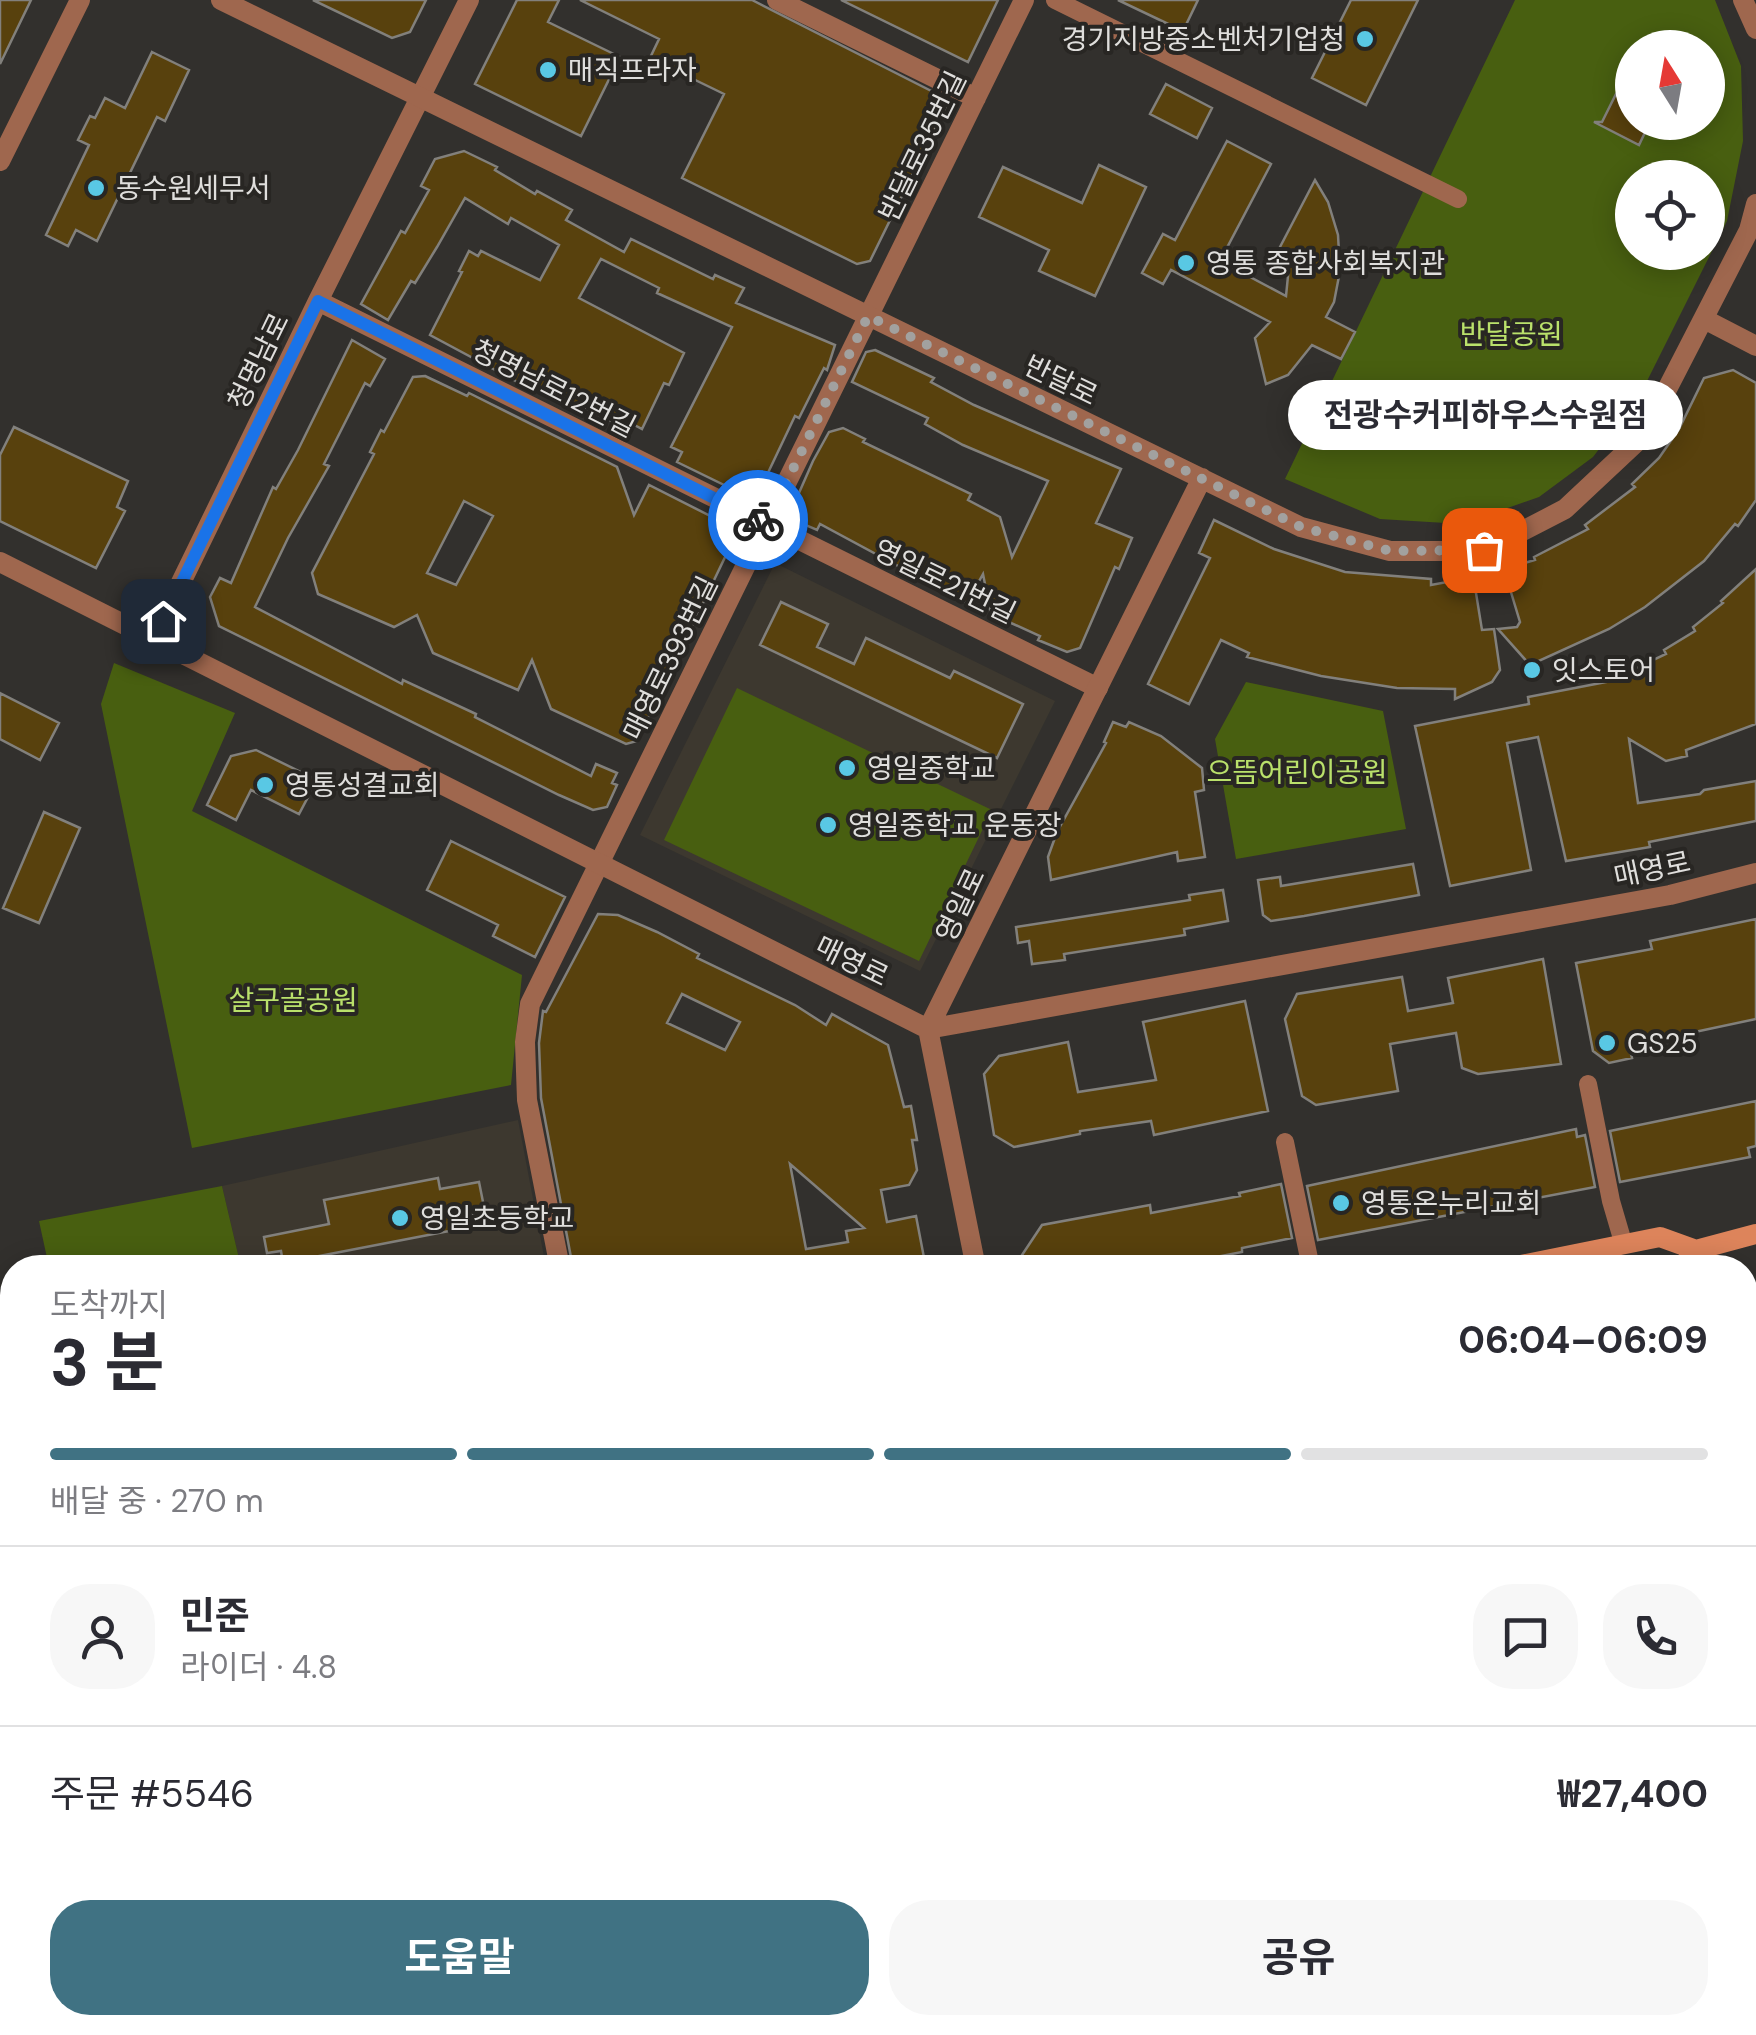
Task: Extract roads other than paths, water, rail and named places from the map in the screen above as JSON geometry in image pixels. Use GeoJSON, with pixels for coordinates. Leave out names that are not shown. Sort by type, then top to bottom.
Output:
{"type":"FeatureCollection","features":[{"type":"Feature","properties":{"kind":"main road"},"geometry":{"type":"LineString","coordinates":[[1692,1255],[1696,1250],[1756,1234]]}},
{"type":"Feature","properties":{"kind":"main road"},"geometry":{"type":"LineString","coordinates":[[1564,1255],[1660,1236],[1696,1250]]}},
{"type":"Feature","properties":{"kind":"street"},"geometry":{"type":"LineString","coordinates":[[0,161],[80,0]]}},
{"type":"Feature","properties":{"kind":"street","name":"반달로"},"geometry":{"type":"LineString","coordinates":[[220,0],[1301,527],[1390,551],[1484,550],[1566,509],[1643,436],[1749,230],[1756,204]]}},
{"type":"Feature","properties":{"kind":"street","name":"청명남로"},"geometry":{"type":"LineString","coordinates":[[154,640],[469,0]]}},
{"type":"Feature","properties":{"kind":"street"},"geometry":{"type":"LineString","coordinates":[[777,0],[976,98]]}},
{"type":"Feature","properties":{"kind":"street","name":"반달로35번길"},"geometry":{"type":"LineString","coordinates":[[868,316],[1024,0]]}},
{"type":"Feature","properties":{"kind":"street"},"geometry":{"type":"LineString","coordinates":[[1055,0],[1458,199]]}},
{"type":"Feature","properties":{"kind":"street"},"geometry":{"type":"LineString","coordinates":[[1743,0],[1756,30]]}},
{"type":"Feature","properties":{"kind":"street","name":"청명남로12번길"},"geometry":{"type":"LineString","coordinates":[[318,301],[766,524]]}},
{"type":"Feature","properties":{"kind":"street","name":"매영로393번길"},"geometry":{"type":"LineString","coordinates":[[557,1255],[527,1100],[526,1042],[534,993],[868,316]]}},
{"type":"Feature","properties":{"kind":"street"},"geometry":{"type":"LineString","coordinates":[[1704,319],[1756,346]]}},
{"type":"Feature","properties":{"kind":"street","name":"영일로"},"geometry":{"type":"LineString","coordinates":[[928,1029],[1202,478]]}},
{"type":"Feature","properties":{"kind":"street","name":"영일로21번길"},"geometry":{"type":"LineString","coordinates":[[766,524],[1098,688]]}},
{"type":"Feature","properties":{"kind":"street","name":"매영로"},"geometry":{"type":"LineString","coordinates":[[0,562],[928,1029],[1670,895],[1756,873]]}},
{"type":"Feature","properties":{"kind":"street"},"geometry":{"type":"LineString","coordinates":[[928,1029],[973,1255]]}},
{"type":"Feature","properties":{"kind":"street"},"geometry":{"type":"LineString","coordinates":[[1588,1084],[1610,1201],[1622,1242]]}},
{"type":"Feature","properties":{"kind":"street"},"geometry":{"type":"LineString","coordinates":[[1285,1142],[1308,1255]]}},
{"type":"Feature","properties":{"kind":"place","name":"경기지방중소벤처기업청"},"geometry":{"type":"Point","coordinates":[1365,39]}},
{"type":"Feature","properties":{"kind":"place","name":"매직프라자"},"geometry":{"type":"Point","coordinates":[548,70]}},
{"type":"Feature","properties":{"kind":"place","name":"동수원세무서"},"geometry":{"type":"Point","coordinates":[96,188]}},
{"type":"Feature","properties":{"kind":"place","name":"영통 종합사회복지관"},"geometry":{"type":"Point","coordinates":[1186,263]}},
{"type":"Feature","properties":{"kind":"place","name":"전광수커피하우스수원점"},"geometry":{"type":"Point","coordinates":[1484,550]}},
{"type":"Feature","properties":{"kind":"place","name":"잇스토어"},"geometry":{"type":"Point","coordinates":[1532,670]}},
{"type":"Feature","properties":{"kind":"place","name":"영일중학교"},"geometry":{"type":"Point","coordinates":[847,768]}},
{"type":"Feature","properties":{"kind":"place","name":"영통성결교회"},"geometry":{"type":"Point","coordinates":[265,785]}},
{"type":"Feature","properties":{"kind":"place","name":"영일중학교 운동장"},"geometry":{"type":"Point","coordinates":[828,825]}},
{"type":"Feature","properties":{"kind":"place","name":"GS25"},"geometry":{"type":"Point","coordinates":[1607,1043]}},
{"type":"Feature","properties":{"kind":"place","name":"영통온누리교회"},"geometry":{"type":"Point","coordinates":[1341,1203]}},
{"type":"Feature","properties":{"kind":"place","name":"영일초등학교"},"geometry":{"type":"Point","coordinates":[400,1218]}},
{"type":"Feature","properties":{"kind":"park label","name":"반달공원"},"geometry":{"type":"Point","coordinates":[1511,334]}},
{"type":"Feature","properties":{"kind":"park label","name":"으뜸어린이공원"},"geometry":{"type":"Point","coordinates":[1297,772]}},
{"type":"Feature","properties":{"kind":"park label","name":"살구골공원"},"geometry":{"type":"Point","coordinates":[293,1000]}}]}
